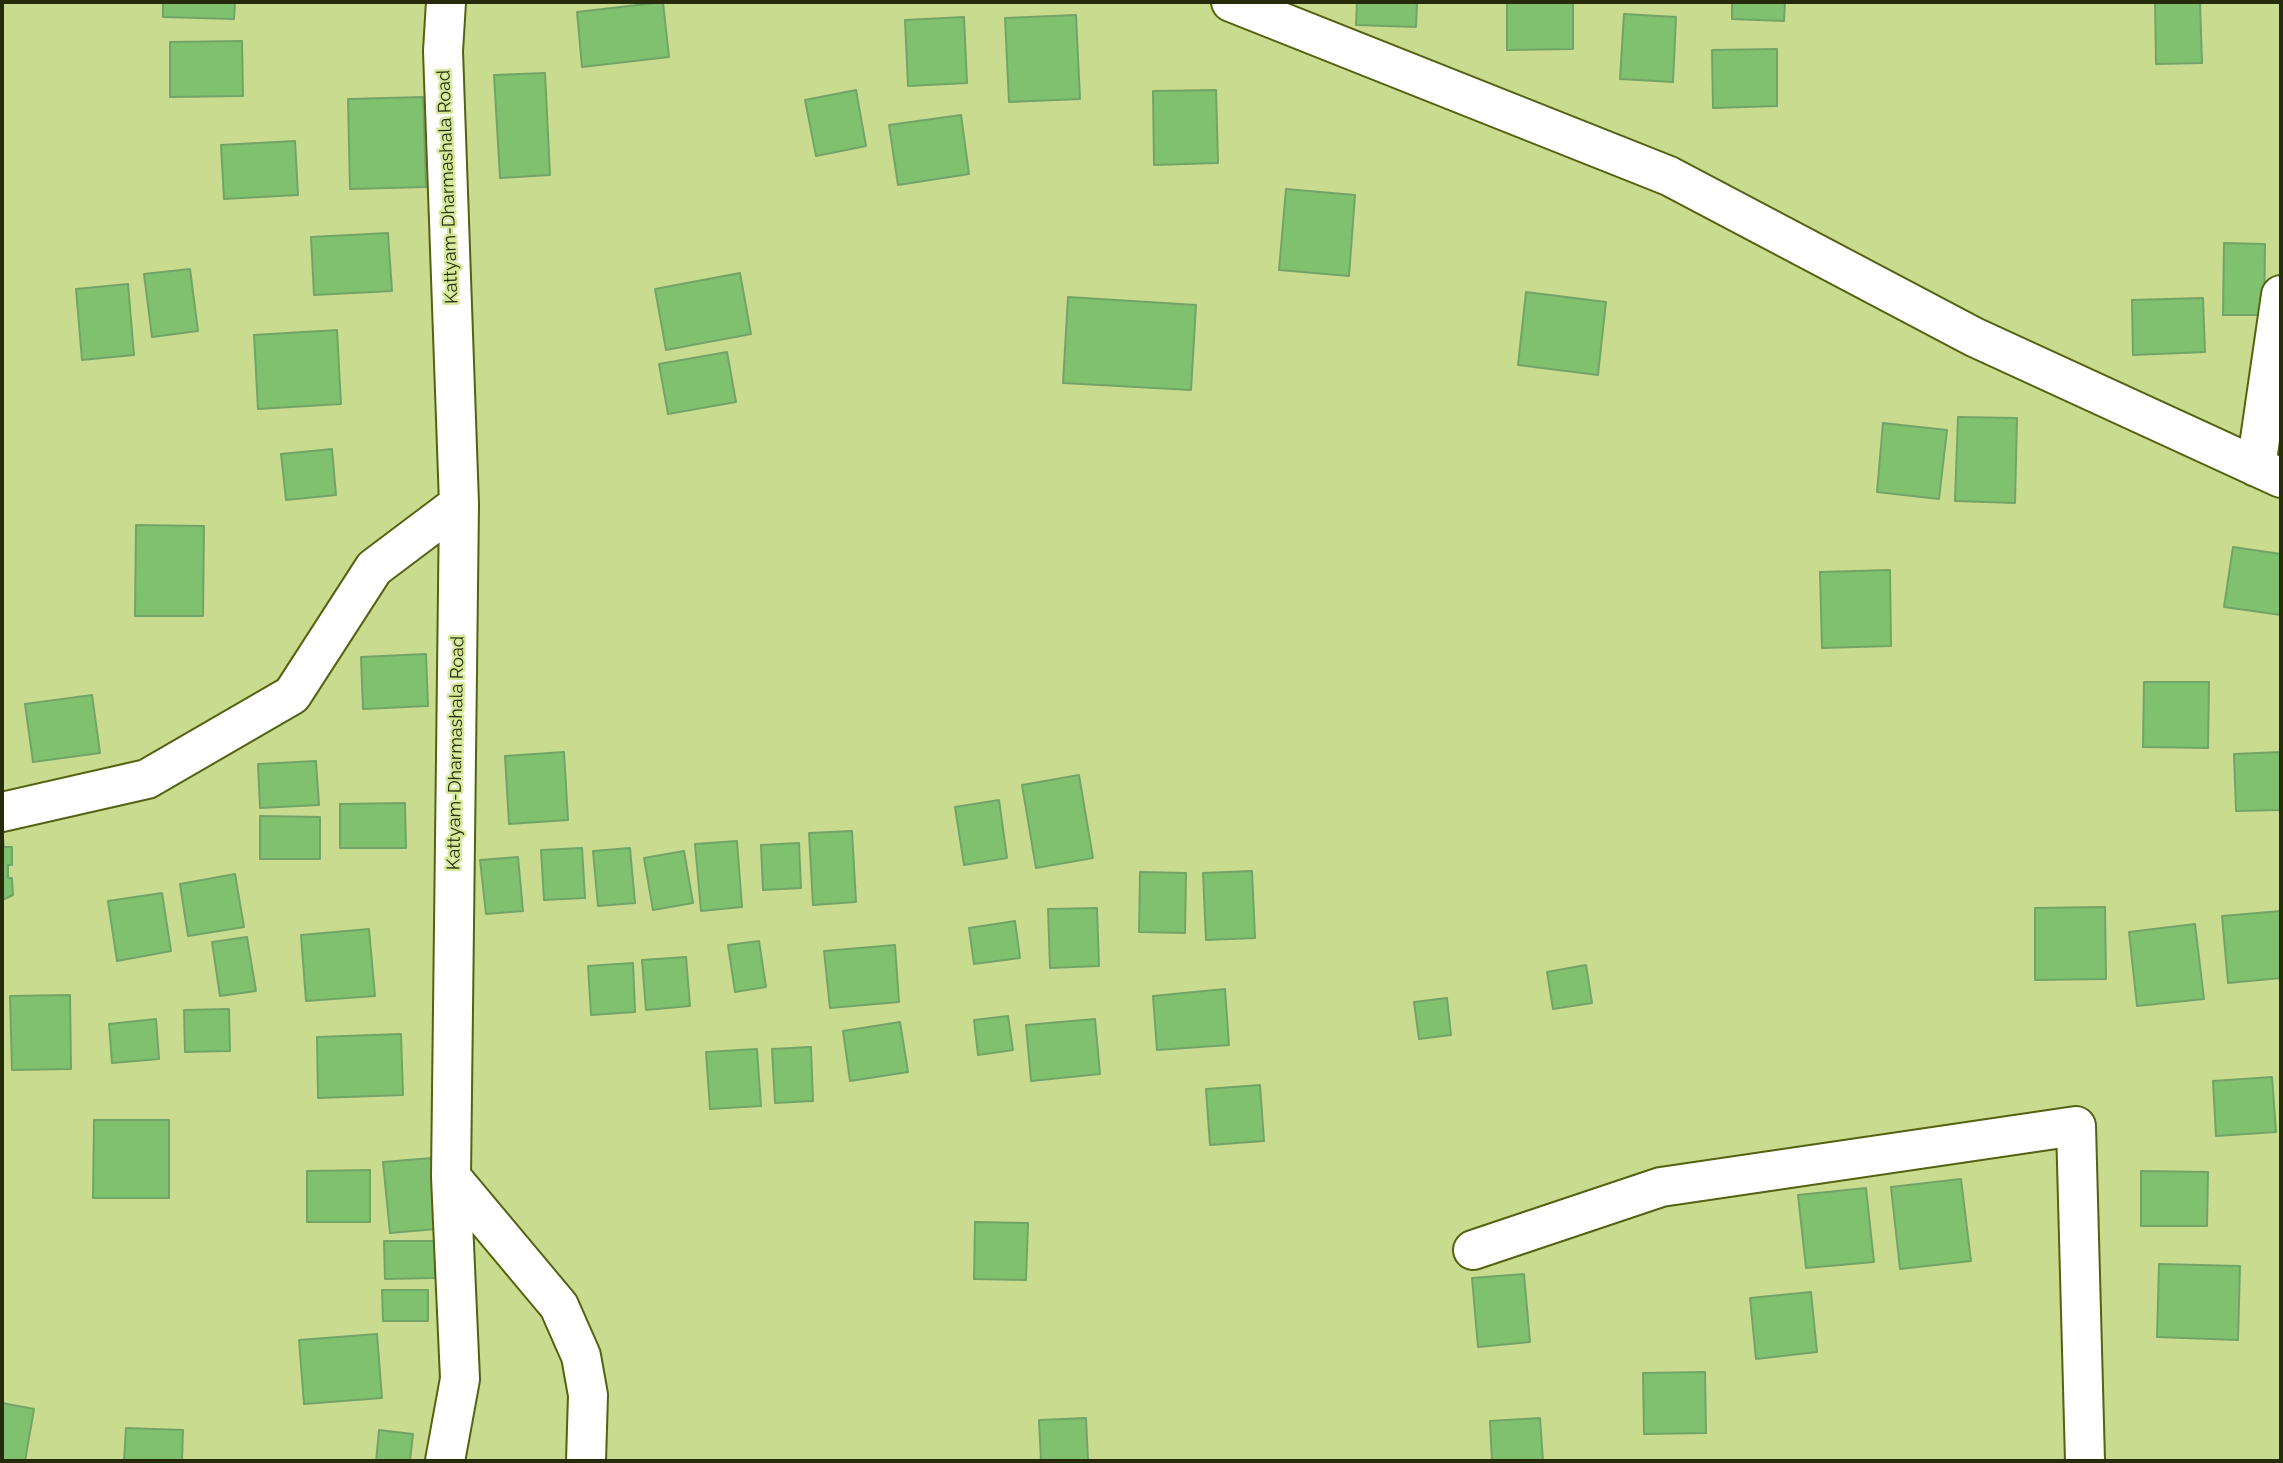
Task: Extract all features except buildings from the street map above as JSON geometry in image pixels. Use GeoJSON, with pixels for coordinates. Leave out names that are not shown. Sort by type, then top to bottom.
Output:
{"type":"FeatureCollection","features":[{"type":"Feature","properties":{"kind":"street","name":"Kattyam-Dharmashala Road"},"geometry":{"type":"LineString","coordinates":[[445,1461],[460,1379],[451,1177],[459,504],[443,51],[446,2]]}},
{"type":"Feature","properties":{"kind":"street"},"geometry":{"type":"LineString","coordinates":[[1244,4],[1669,176],[1974,337],[2269,472],[2281,295]]}},
{"type":"Feature","properties":{"kind":"street"},"geometry":{"type":"LineString","coordinates":[[2,812],[147,779],[292,695],[374,568],[459,504]]}},
{"type":"Feature","properties":{"kind":"street"},"geometry":{"type":"LineString","coordinates":[[1473,1250],[1661,1187],[2076,1125],[2085,1461]]}},
{"type":"Feature","properties":{"kind":"street"},"geometry":{"type":"LineString","coordinates":[[451,1177],[559,1306],[581,1356],[588,1395],[586,1461]]}}]}
